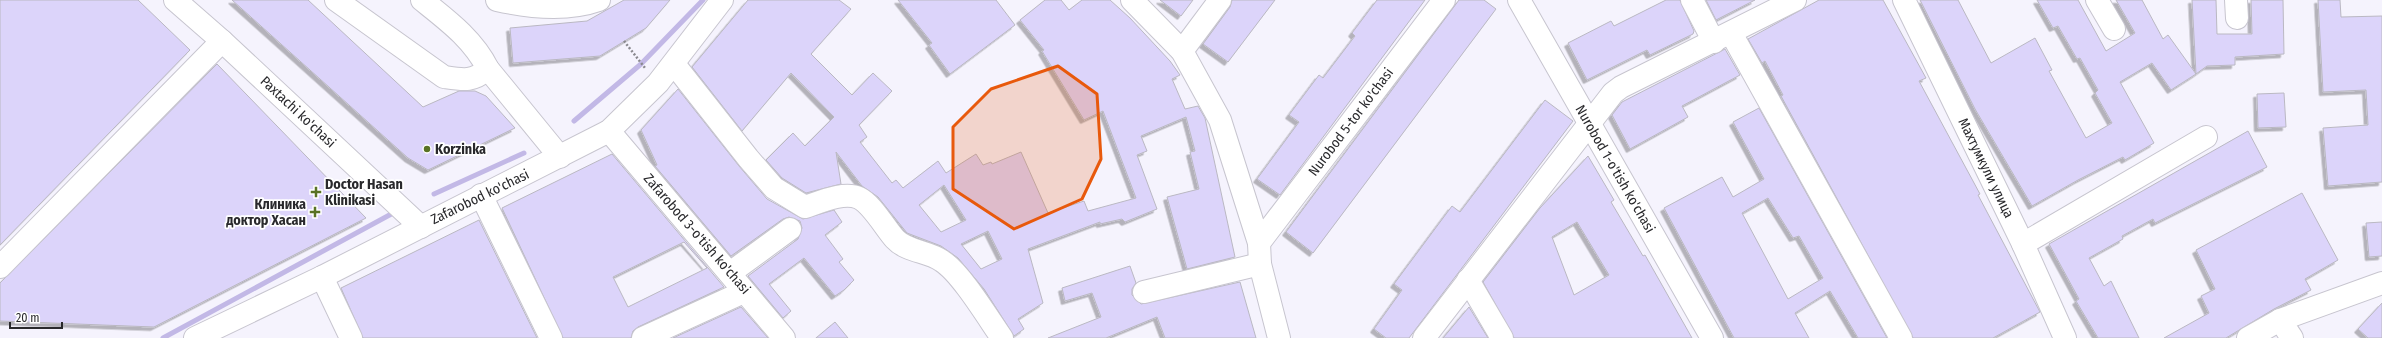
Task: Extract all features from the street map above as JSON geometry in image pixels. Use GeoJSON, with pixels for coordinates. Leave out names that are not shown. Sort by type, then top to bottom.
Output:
{"type":"FeatureCollection","features":[{"type":"Feature","properties":{"kind":"street"},"geometry":{"type":"LineString","coordinates":[[336,0],[444,78],[464,80],[477,78],[488,68]]}},
{"type":"Feature","properties":{"kind":"street"},"geometry":{"type":"LineString","coordinates":[[422,0],[462,32],[482,56],[488,68],[560,157]]}},
{"type":"Feature","properties":{"kind":"street"},"geometry":{"type":"LineString","coordinates":[[496,0],[527,6],[568,5],[600,0]]}},
{"type":"Feature","properties":{"kind":"street","name":"Zafarobod ko'chasi"},"geometry":{"type":"LineString","coordinates":[[195,338],[322,277],[481,195],[609,132],[658,83],[722,0]]}},
{"type":"Feature","properties":{"kind":"street"},"geometry":{"type":"LineString","coordinates":[[1132,0],[1182,51],[1220,120],[1259,254],[1279,338]]}},
{"type":"Feature","properties":{"kind":"street"},"geometry":{"type":"LineString","coordinates":[[1182,51],[1220,0]]}},
{"type":"Feature","properties":{"kind":"street","name":"Nurobod 5-tor ko'chasi"},"geometry":{"type":"LineString","coordinates":[[1259,254],[1444,0]]}},
{"type":"Feature","properties":{"kind":"street","name":"Nurobod 1-o'tish ko'chasi"},"geometry":{"type":"LineString","coordinates":[[1519,0],[1712,338]]}},
{"type":"Feature","properties":{"kind":"street"},"geometry":{"type":"LineString","coordinates":[[1692,0],[1722,37],[1901,338]]}},
{"type":"Feature","properties":{"kind":"street"},"geometry":{"type":"LineString","coordinates":[[1424,338],[1613,93],[1621,87],[1795,0]]}},
{"type":"Feature","properties":{"kind":"street","name":"Махтумкули улица"},"geometry":{"type":"LineString","coordinates":[[1904,0],[2023,244],[2065,338]]}},
{"type":"Feature","properties":{"kind":"street"},"geometry":{"type":"LineString","coordinates":[[2098,0],[2114,29]]}},
{"type":"Feature","properties":{"kind":"street","name":"Paxtachi ko'chasi"},"geometry":{"type":"LineString","coordinates":[[179,1],[421,226]]}},
{"type":"Feature","properties":{"kind":"street"},"geometry":{"type":"LineString","coordinates":[[0,267],[222,41]]}},
{"type":"Feature","properties":{"kind":"street"},"geometry":{"type":"LineString","coordinates":[[674,64],[748,158],[774,188],[805,207],[835,198],[858,197],[865,202],[896,240],[907,247],[942,261],[955,273],[1002,338]]}},
{"type":"Feature","properties":{"kind":"street","name":"Zafarobod 3-o'tish ko'chasi"},"geometry":{"type":"LineString","coordinates":[[609,132],[784,338]]}},
{"type":"Feature","properties":{"kind":"street"},"geometry":{"type":"LineString","coordinates":[[2023,244],[2206,137]]}},
{"type":"Feature","properties":{"kind":"street"},"geometry":{"type":"LineString","coordinates":[[481,195],[552,338]]}},
{"type":"Feature","properties":{"kind":"street"},"geometry":{"type":"LineString","coordinates":[[730,273],[790,229]]}},
{"type":"Feature","properties":{"kind":"street"},"geometry":{"type":"LineString","coordinates":[[1144,292],[1259,254]]}},
{"type":"Feature","properties":{"kind":"street"},"geometry":{"type":"LineString","coordinates":[[322,277],[351,338]]}},
{"type":"Feature","properties":{"kind":"street"},"geometry":{"type":"LineString","coordinates":[[1468,280],[1502,338]]}},
{"type":"Feature","properties":{"kind":"street"},"geometry":{"type":"LineString","coordinates":[[2248,338],[2286,329],[2382,283]]}},
{"type":"Feature","properties":{"kind":"street"},"geometry":{"type":"LineString","coordinates":[[643,338],[737,295]]}},
{"type":"Feature","properties":{"kind":"path"},"geometry":{"type":"LineString","coordinates":[[624,41],[658,83]]}},
{"type":"Feature","properties":{"kind":"highlighted area"},"geometry":{"type":"Polygon","coordinates":[[[1058,66],[1097,94],[1101,159],[1082,199],[1014,229],[953,189],[953,127],[991,89],[1058,66]]]}},
{"type":"Feature","properties":{"kind":"building"},"geometry":{"type":"Polygon","coordinates":[[[0,0],[138,0],[190,50],[0,245],[0,0]]]}},
{"type":"Feature","properties":{"kind":"building"},"geometry":{"type":"Polygon","coordinates":[[[232,0],[308,0],[423,107],[459,91],[475,91],[486,96],[515,128],[428,170],[408,158],[232,0]]]}},
{"type":"Feature","properties":{"kind":"building"},"geometry":{"type":"Polygon","coordinates":[[[624,0],[670,0],[646,28],[600,56],[513,63],[510,28],[587,21],[624,0]]]}},
{"type":"Feature","properties":{"kind":"building"},"geometry":{"type":"Polygon","coordinates":[[[748,0],[839,0],[851,9],[811,54],[852,95],[873,73],[892,91],[859,125],[867,137],[860,142],[892,183],[896,180],[903,188],[938,161],[946,173],[976,154],[983,165],[991,162],[992,164],[1021,152],[1048,213],[1084,201],[1088,211],[1136,198],[1103,111],[1084,120],[1042,51],[1044,50],[1020,20],[1045,0],[1061,0],[1069,10],[1082,0],[1110,0],[1130,18],[1170,61],[1180,75],[1172,79],[1185,109],[1198,106],[1205,118],[1235,257],[1187,269],[1167,197],[1199,189],[1190,152],[1195,151],[1186,117],[1141,136],[1147,151],[1137,155],[1157,209],[1125,222],[1122,219],[1100,224],[1100,222],[1028,249],[1043,303],[1018,319],[1024,329],[1014,336],[984,289],[958,258],[941,246],[907,233],[878,197],[862,186],[836,152],[841,184],[806,193],[782,178],[766,160],[793,133],[805,146],[834,117],[791,73],[742,131],[692,67],[748,0]],[[944,185],[919,205],[941,232],[966,220],[944,185]],[[988,231],[961,244],[981,269],[1002,259],[988,231]]]}},
{"type":"Feature","properties":{"kind":"building"},"geometry":{"type":"Polygon","coordinates":[[[898,0],[996,0],[1015,25],[950,74],[929,45],[932,43],[898,0]]]}},
{"type":"Feature","properties":{"kind":"building"},"geometry":{"type":"Polygon","coordinates":[[[1160,0],[1193,0],[1181,16],[1160,0]]]}},
{"type":"Feature","properties":{"kind":"building"},"geometry":{"type":"Polygon","coordinates":[[[1232,0],[1275,0],[1228,62],[1203,44],[1230,7],[1232,0]]]}},
{"type":"Feature","properties":{"kind":"building"},"geometry":{"type":"Polygon","coordinates":[[[1377,0],[1425,0],[1280,195],[1257,179],[1299,122],[1289,115],[1319,75],[1323,78],[1355,36],[1352,33],[1377,0]]]}},
{"type":"Feature","properties":{"kind":"building"},"geometry":{"type":"Polygon","coordinates":[[[1459,0],[1484,0],[1496,9],[1313,253],[1286,232],[1459,0]]]}},
{"type":"Feature","properties":{"kind":"building"},"geometry":{"type":"Polygon","coordinates":[[[1666,0],[1680,0],[1694,31],[1693,34],[1650,55],[1647,50],[1587,80],[1568,43],[1611,21],[1614,26],[1666,0]]]}},
{"type":"Feature","properties":{"kind":"building"},"geometry":{"type":"Polygon","coordinates":[[[1706,0],[1755,0],[1716,20],[1706,0]]]}},
{"type":"Feature","properties":{"kind":"building"},"geometry":{"type":"Polygon","coordinates":[[[1819,0],[1883,0],[1926,78],[1919,81],[1980,194],[1978,195],[2040,312],[1993,338],[1913,338],[1781,96],[1783,95],[1765,61],[1762,63],[1748,39],[1819,0]]]}},
{"type":"Feature","properties":{"kind":"building"},"geometry":{"type":"Polygon","coordinates":[[[1920,0],[1958,0],[1991,63],[2035,38],[2052,70],[2049,71],[2086,138],[2112,123],[2095,93],[2098,90],[2080,58],[2077,59],[2058,26],[2053,28],[2037,0],[2078,0],[2106,51],[2135,33],[2116,0],[2142,0],[2163,39],[2168,35],[2196,74],[2171,90],[2152,63],[2120,82],[2154,143],[2125,160],[2123,157],[2078,180],[2032,206],[1975,109],[1920,0]]]}},
{"type":"Feature","properties":{"kind":"building"},"geometry":{"type":"Polygon","coordinates":[[[2192,0],[2216,0],[2217,34],[2252,34],[2251,0],[2283,0],[2284,54],[2235,57],[2235,65],[2207,66],[2196,74],[2192,0]]]}},
{"type":"Feature","properties":{"kind":"building"},"geometry":{"type":"Polygon","coordinates":[[[2318,0],[2340,0],[2341,17],[2382,16],[2382,182],[2328,186],[2323,128],[2368,125],[2366,90],[2323,92],[2318,0]]]}},
{"type":"Feature","properties":{"kind":"building"},"geometry":{"type":"Polygon","coordinates":[[[1725,49],[1740,75],[1682,106],[1688,117],[1630,149],[1612,115],[1622,102],[1725,49]]]}},
{"type":"Feature","properties":{"kind":"building"},"geometry":{"type":"Polygon","coordinates":[[[217,64],[366,218],[154,327],[0,321],[0,283],[217,64]]]}},
{"type":"Feature","properties":{"kind":"building"},"geometry":{"type":"Polygon","coordinates":[[[678,89],[767,199],[803,219],[834,210],[842,222],[825,235],[843,259],[839,262],[854,280],[844,290],[835,296],[804,258],[769,284],[791,311],[783,318],[748,276],[798,239],[802,228],[800,221],[789,217],[783,219],[731,256],[655,166],[657,165],[641,130],[678,89]]]}},
{"type":"Feature","properties":{"kind":"building"},"geometry":{"type":"Polygon","coordinates":[[[2284,93],[2286,127],[2258,128],[2257,94],[2284,93]]]}},
{"type":"Feature","properties":{"kind":"building"},"geometry":{"type":"Polygon","coordinates":[[[1545,100],[1573,121],[1409,338],[1386,338],[1374,329],[1402,290],[1394,284],[1452,206],[1460,212],[1545,100]]]}},
{"type":"Feature","properties":{"kind":"building"},"geometry":{"type":"Polygon","coordinates":[[[1759,108],[1887,338],[1858,338],[1830,291],[1795,313],[1809,338],[1734,338],[1664,208],[1722,177],[1733,197],[1764,179],[1733,122],[1759,108]],[[1768,198],[1742,213],[1788,299],[1823,278],[1799,236],[1793,238],[1768,198]]]}},
{"type":"Feature","properties":{"kind":"building"},"geometry":{"type":"Polygon","coordinates":[[[2248,131],[2267,167],[2155,223],[2153,219],[2122,236],[2123,239],[2089,258],[2104,286],[2111,281],[2139,338],[2098,338],[2076,301],[2079,299],[2049,244],[2248,131]]]}},
{"type":"Feature","properties":{"kind":"building"},"geometry":{"type":"Polygon","coordinates":[[[612,154],[724,287],[638,327],[633,331],[631,338],[563,338],[502,208],[612,154]],[[684,242],[613,277],[628,307],[707,268],[684,242]]]}},
{"type":"Feature","properties":{"kind":"building"},"geometry":{"type":"Polygon","coordinates":[[[1588,156],[1614,200],[1611,202],[1643,256],[1645,255],[1692,338],[1514,338],[1483,282],[1540,208],[1588,156]],[[1577,222],[1552,237],[1574,295],[1609,275],[1577,222]]]}},
{"type":"Feature","properties":{"kind":"building"},"geometry":{"type":"Polygon","coordinates":[[[2302,193],[2338,260],[2305,279],[2311,290],[2274,309],[2226,338],[2164,338],[2209,313],[2201,296],[2215,289],[2196,250],[2302,193]]]}},
{"type":"Feature","properties":{"kind":"building"},"geometry":{"type":"Polygon","coordinates":[[[479,220],[537,338],[363,338],[341,288],[479,220]]]}},
{"type":"Feature","properties":{"kind":"building"},"geometry":{"type":"Polygon","coordinates":[[[2382,222],[2382,256],[2369,257],[2366,223],[2382,222]]]}},
{"type":"Feature","properties":{"kind":"building"},"geometry":{"type":"Polygon","coordinates":[[[1130,266],[1136,283],[1132,289],[1132,295],[1141,304],[1240,282],[1256,338],[1165,338],[1157,317],[1106,338],[1048,338],[1101,317],[1092,293],[1065,301],[1062,288],[1130,266]]]}},
{"type":"Feature","properties":{"kind":"building"},"geometry":{"type":"Polygon","coordinates":[[[2382,303],[2382,338],[2368,338],[2358,329],[2382,303]]]}},
{"type":"Feature","properties":{"kind":"building"},"geometry":{"type":"Polygon","coordinates":[[[741,307],[768,338],[673,338],[741,307]]]}},
{"type":"Feature","properties":{"kind":"building"},"geometry":{"type":"Polygon","coordinates":[[[1469,307],[1488,338],[1443,338],[1469,307]]]}},
{"type":"Feature","properties":{"kind":"building"},"geometry":{"type":"Polygon","coordinates":[[[835,322],[848,338],[816,338],[835,322]]]}},
{"type":"Feature","properties":{"kind":"waterway"},"geometry":{"type":"LineString","coordinates":[[574,121],[641,64],[703,0]]}},
{"type":"Feature","properties":{"kind":"waterway"},"geometry":{"type":"LineString","coordinates":[[434,194],[524,153]]}},
{"type":"Feature","properties":{"kind":"waterway"},"geometry":{"type":"LineString","coordinates":[[163,338],[395,212]]}},
{"type":"Feature","properties":{"kind":"place","name":"Korzinka"},"geometry":{"type":"Point","coordinates":[427,149]}},
{"type":"Feature","properties":{"kind":"place","name":"Doctor Hasan Klinikasi"},"geometry":{"type":"Point","coordinates":[316,192]}},
{"type":"Feature","properties":{"kind":"place","name":"Клиника доктор Хасан"},"geometry":{"type":"Point","coordinates":[315,212]}}]}
